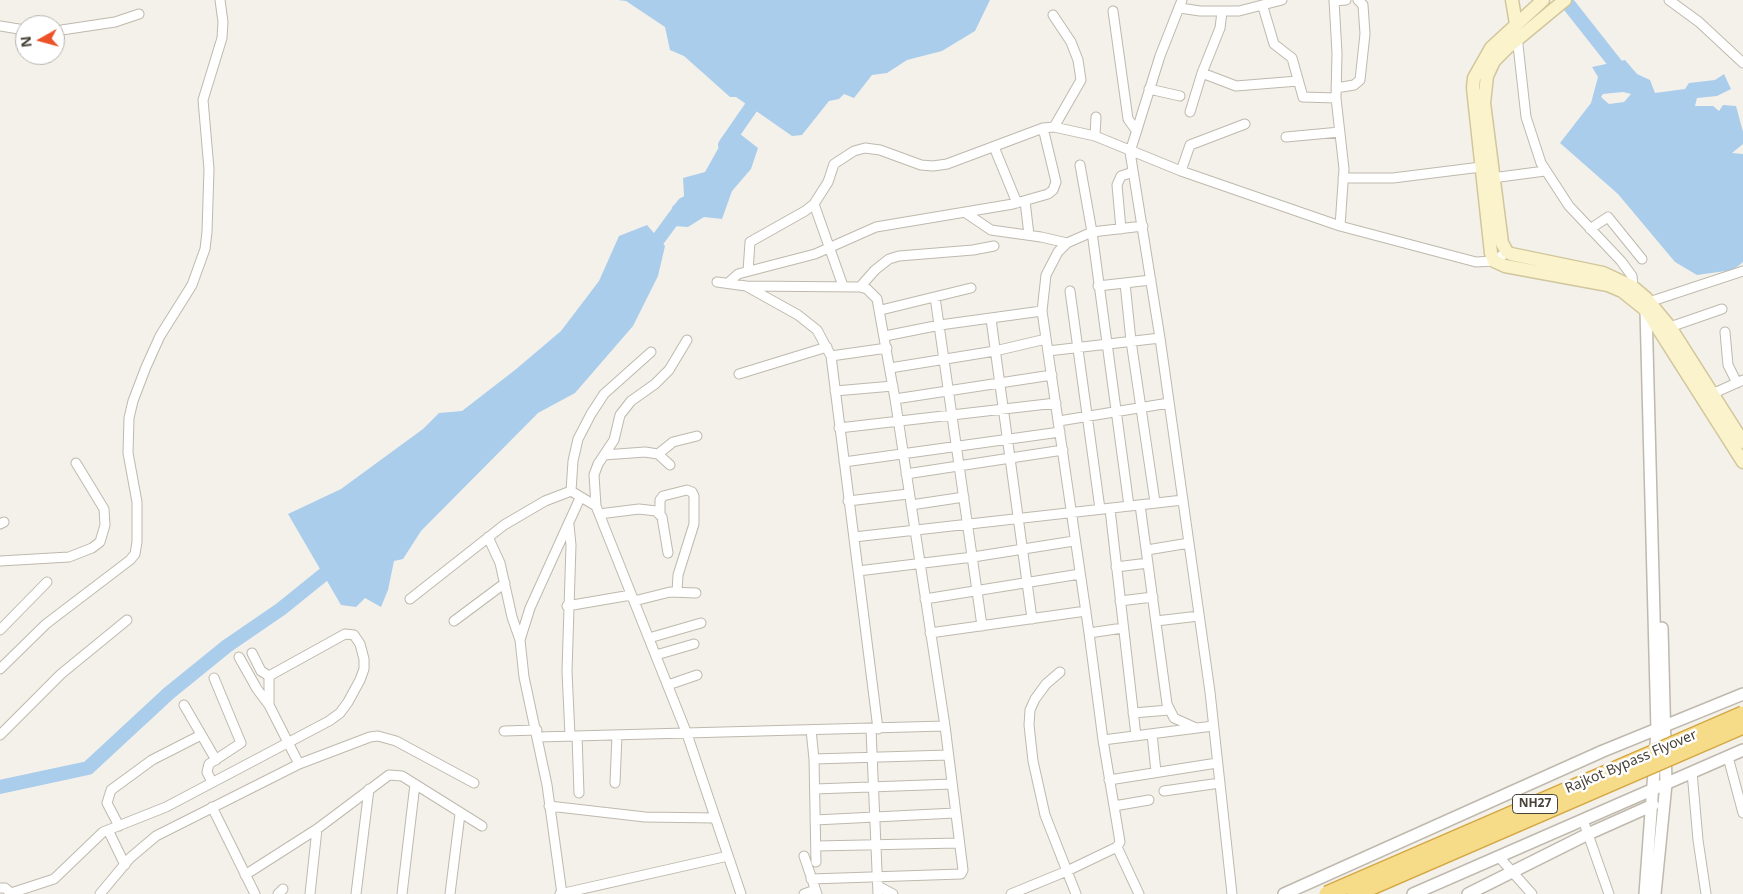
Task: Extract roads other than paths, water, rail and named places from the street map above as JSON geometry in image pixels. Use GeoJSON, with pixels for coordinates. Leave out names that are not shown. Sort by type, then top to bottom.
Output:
{"type":"FeatureCollection","features":[{"type":"Feature","properties":{"kind":"highway","name":"Rajkot Bypass Flyover"},"geometry":{"type":"LineString","coordinates":[[1327,894],[1743,714]]}},
{"type":"Feature","properties":{"kind":"highway","name":"Rajkot Bypass Flyover"},"geometry":{"type":"LineString","coordinates":[[1355,894],[1743,726]]}},
{"type":"Feature","properties":{"kind":"main road"},"geometry":{"type":"LineString","coordinates":[[1512,0],[1516,24]]}},
{"type":"Feature","properties":{"kind":"main road"},"geometry":{"type":"LineString","coordinates":[[1543,0],[1533,18],[1517,39],[1494,61],[1487,76],[1484,90],[1492,178],[1502,243],[1507,252],[1521,257],[1603,273],[1633,287],[1650,308],[1670,327],[1741,436]]}},
{"type":"Feature","properties":{"kind":"main road"},"geometry":{"type":"LineString","coordinates":[[1565,0],[1533,18],[1516,24],[1491,48],[1474,78],[1473,88],[1481,168],[1491,253],[1494,261],[1504,266],[1608,285],[1650,308],[1743,462]]}},
{"type":"Feature","properties":{"kind":"street"},"geometry":{"type":"LineString","coordinates":[[0,669],[46,624],[130,560],[135,554],[137,542],[137,502],[128,453],[129,418],[146,366],[160,336],[192,285],[205,249],[208,232],[209,169],[203,125],[203,100],[222,38],[220,0]]}},
{"type":"Feature","properties":{"kind":"street"},"geometry":{"type":"LineString","coordinates":[[1232,894],[1218,763],[1189,543],[1160,338],[1130,152],[1149,89],[1181,4],[1222,12],[1252,4],[1262,7],[1282,0]]}},
{"type":"Feature","properties":{"kind":"street"},"geometry":{"type":"LineString","coordinates":[[1340,226],[1343,178],[1336,93],[1334,1],[1346,0]]}},
{"type":"Feature","properties":{"kind":"street"},"geometry":{"type":"LineString","coordinates":[[1262,7],[1274,44],[1292,58],[1303,97],[1336,93],[1354,85],[1360,80],[1365,34],[1363,5],[1358,0]]}},
{"type":"Feature","properties":{"kind":"street"},"geometry":{"type":"LineString","coordinates":[[1670,0],[1700,22],[1743,63]]}},
{"type":"Feature","properties":{"kind":"street"},"geometry":{"type":"LineString","coordinates":[[1113,11],[1127,113],[1136,130]]}},
{"type":"Feature","properties":{"kind":"street"},"geometry":{"type":"LineString","coordinates":[[1190,112],[1202,73],[1218,36],[1222,12]]}},
{"type":"Feature","properties":{"kind":"street"},"geometry":{"type":"LineString","coordinates":[[65,30],[115,22],[139,14]]}},
{"type":"Feature","properties":{"kind":"street"},"geometry":{"type":"LineString","coordinates":[[1053,15],[1071,42],[1078,60],[1081,80],[1054,127]]}},
{"type":"Feature","properties":{"kind":"street"},"geometry":{"type":"LineString","coordinates":[[1516,24],[1526,117],[1532,141],[1545,170],[1569,206],[1621,260],[1632,276],[1633,287]]}},
{"type":"Feature","properties":{"kind":"street"},"geometry":{"type":"LineString","coordinates":[[0,26],[15,28]]}},
{"type":"Feature","properties":{"kind":"street"},"geometry":{"type":"LineString","coordinates":[[1202,73],[1236,86],[1298,81]]}},
{"type":"Feature","properties":{"kind":"street"},"geometry":{"type":"LineString","coordinates":[[1149,89],[1180,96]]}},
{"type":"Feature","properties":{"kind":"street"},"geometry":{"type":"LineString","coordinates":[[1095,136],[1096,117]]}},
{"type":"Feature","properties":{"kind":"street"},"geometry":{"type":"LineString","coordinates":[[1181,171],[1190,146],[1245,124]]}},
{"type":"Feature","properties":{"kind":"street"},"geometry":{"type":"LineString","coordinates":[[748,271],[748,248],[753,238],[784,224],[814,204],[828,182],[834,164],[854,150],[865,148],[880,150],[921,165],[933,166],[947,164],[994,148],[1043,128],[1054,127],[1095,136],[1130,152],[1181,171],[1340,226],[1476,262],[1494,261],[1507,252]]}},
{"type":"Feature","properties":{"kind":"street"},"geometry":{"type":"LineString","coordinates":[[728,284],[738,274],[815,254],[876,227],[966,213],[1021,202],[1048,194],[1053,190],[1056,182],[1043,128]]}},
{"type":"Feature","properties":{"kind":"street"},"geometry":{"type":"LineString","coordinates":[[1286,137],[1340,132]]}},
{"type":"Feature","properties":{"kind":"street"},"geometry":{"type":"LineString","coordinates":[[994,148],[1021,202],[1029,235]]}},
{"type":"Feature","properties":{"kind":"street"},"geometry":{"type":"LineString","coordinates":[[1080,165],[1092,232],[1105,343],[1128,506]]}},
{"type":"Feature","properties":{"kind":"street"},"geometry":{"type":"LineString","coordinates":[[1343,178],[1393,178],[1481,168]]}},
{"type":"Feature","properties":{"kind":"street"},"geometry":{"type":"LineString","coordinates":[[1492,178],[1545,170]]}},
{"type":"Feature","properties":{"kind":"street"},"geometry":{"type":"LineString","coordinates":[[1120,229],[1117,185],[1121,176],[1133,172]]}},
{"type":"Feature","properties":{"kind":"street"},"geometry":{"type":"LineString","coordinates":[[814,204],[843,286]]}},
{"type":"Feature","properties":{"kind":"street"},"geometry":{"type":"LineString","coordinates":[[966,213],[991,230],[1067,243]]}},
{"type":"Feature","properties":{"kind":"street"},"geometry":{"type":"LineString","coordinates":[[1590,229],[1608,217],[1642,259]]}},
{"type":"Feature","properties":{"kind":"street"},"geometry":{"type":"LineString","coordinates":[[1139,894],[1117,847],[1120,834],[1103,740],[1042,311],[1046,275],[1058,252],[1067,243],[1092,232],[1143,226]]}},
{"type":"Feature","properties":{"kind":"street"},"geometry":{"type":"LineString","coordinates":[[860,288],[875,270],[889,259],[899,256],[973,250],[994,246]]}},
{"type":"Feature","properties":{"kind":"street"},"geometry":{"type":"LineString","coordinates":[[1655,894],[1666,784],[1662,729],[1650,308],[1703,283],[1743,271]]}},
{"type":"Feature","properties":{"kind":"street"},"geometry":{"type":"LineString","coordinates":[[1098,286],[1151,280]]}},
{"type":"Feature","properties":{"kind":"street"},"geometry":{"type":"LineString","coordinates":[[718,282],[746,286],[843,286],[860,288],[873,293],[881,310],[893,386],[902,455],[945,726],[963,870],[960,874],[878,885],[812,879]]}},
{"type":"Feature","properties":{"kind":"street"},"geometry":{"type":"LineString","coordinates":[[1126,283],[1131,341],[1155,502]]}},
{"type":"Feature","properties":{"kind":"street"},"geometry":{"type":"LineString","coordinates":[[746,286],[798,315],[817,330],[831,356],[858,571],[875,729],[872,757],[878,885]]}},
{"type":"Feature","properties":{"kind":"street"},"geometry":{"type":"LineString","coordinates":[[881,310],[971,288]]}},
{"type":"Feature","properties":{"kind":"street"},"geometry":{"type":"LineString","coordinates":[[1070,291],[1100,509]]}},
{"type":"Feature","properties":{"kind":"street"},"geometry":{"type":"LineString","coordinates":[[935,297],[950,390],[982,626]]}},
{"type":"Feature","properties":{"kind":"street"},"geometry":{"type":"LineString","coordinates":[[1670,327],[1722,309]]}},
{"type":"Feature","properties":{"kind":"street"},"geometry":{"type":"LineString","coordinates":[[885,336],[940,325],[1042,311]]}},
{"type":"Feature","properties":{"kind":"street"},"geometry":{"type":"LineString","coordinates":[[991,319],[1006,440],[1032,619]]}},
{"type":"Feature","properties":{"kind":"street"},"geometry":{"type":"LineString","coordinates":[[1712,394],[1740,382],[1728,366],[1725,332]]}},
{"type":"Feature","properties":{"kind":"street"},"geometry":{"type":"LineString","coordinates":[[1048,351],[1160,338]]}},
{"type":"Feature","properties":{"kind":"street"},"geometry":{"type":"LineString","coordinates":[[890,368],[995,351],[1046,339]]}},
{"type":"Feature","properties":{"kind":"street"},"geometry":{"type":"LineString","coordinates":[[687,340],[669,370],[625,408],[616,424],[614,440],[594,474],[597,510],[687,734],[741,894]]}},
{"type":"Feature","properties":{"kind":"street"},"geometry":{"type":"LineString","coordinates":[[739,374],[827,346]]}},
{"type":"Feature","properties":{"kind":"street"},"geometry":{"type":"LineString","coordinates":[[831,356],[887,348]]}},
{"type":"Feature","properties":{"kind":"street"},"geometry":{"type":"LineString","coordinates":[[572,491],[573,460],[578,439],[591,414],[604,394],[651,352]]}},
{"type":"Feature","properties":{"kind":"street"},"geometry":{"type":"LineString","coordinates":[[895,399],[1052,374]]}},
{"type":"Feature","properties":{"kind":"street"},"geometry":{"type":"LineString","coordinates":[[835,391],[893,386]]}},
{"type":"Feature","properties":{"kind":"street"},"geometry":{"type":"LineString","coordinates":[[839,428],[1056,403]]}},
{"type":"Feature","properties":{"kind":"street"},"geometry":{"type":"LineString","coordinates":[[1059,421],[1169,403]]}},
{"type":"Feature","properties":{"kind":"street"},"geometry":{"type":"LineString","coordinates":[[844,462],[1060,432]]}},
{"type":"Feature","properties":{"kind":"street"},"geometry":{"type":"LineString","coordinates":[[658,454],[673,442],[697,436]]}},
{"type":"Feature","properties":{"kind":"street"},"geometry":{"type":"LineString","coordinates":[[906,474],[1063,450]]}},
{"type":"Feature","properties":{"kind":"street"},"geometry":{"type":"LineString","coordinates":[[604,455],[635,452],[658,454],[670,465]]}},
{"type":"Feature","properties":{"kind":"street"},"geometry":{"type":"LineString","coordinates":[[0,561],[69,557],[92,548],[100,542],[105,526],[104,509],[76,463]]}},
{"type":"Feature","properties":{"kind":"street"},"geometry":{"type":"LineString","coordinates":[[668,553],[660,513],[660,500],[663,496],[687,490],[692,492],[694,496],[694,524],[679,569],[677,592]]}},
{"type":"Feature","properties":{"kind":"street"},"geometry":{"type":"LineString","coordinates":[[572,491],[597,510],[639,509],[660,513]]}},
{"type":"Feature","properties":{"kind":"street"},"geometry":{"type":"LineString","coordinates":[[410,599],[488,537],[545,501],[572,491]]}},
{"type":"Feature","properties":{"kind":"street"},"geometry":{"type":"LineString","coordinates":[[848,502],[908,494]]}},
{"type":"Feature","properties":{"kind":"street"},"geometry":{"type":"LineString","coordinates":[[520,640],[530,608],[580,498]]}},
{"type":"Feature","properties":{"kind":"street"},"geometry":{"type":"LineString","coordinates":[[911,505],[964,498]]}},
{"type":"Feature","properties":{"kind":"street"},"geometry":{"type":"LineString","coordinates":[[854,538],[1183,500]]}},
{"type":"Feature","properties":{"kind":"street"},"geometry":{"type":"LineString","coordinates":[[1140,505],[1169,710],[1181,723],[1196,728]]}},
{"type":"Feature","properties":{"kind":"street"},"geometry":{"type":"LineString","coordinates":[[1110,509],[1136,736]]}},
{"type":"Feature","properties":{"kind":"street"},"geometry":{"type":"LineString","coordinates":[[569,524],[571,545],[567,606],[567,671],[579,793]]}},
{"type":"Feature","properties":{"kind":"street"},"geometry":{"type":"LineString","coordinates":[[488,537],[500,563],[512,617],[520,640],[524,677],[538,733],[561,894],[728,856]]}},
{"type":"Feature","properties":{"kind":"street"},"geometry":{"type":"LineString","coordinates":[[858,571],[1022,551],[1074,541]]}},
{"type":"Feature","properties":{"kind":"street"},"geometry":{"type":"LineString","coordinates":[[1147,550],[1189,543]]}},
{"type":"Feature","properties":{"kind":"street"},"geometry":{"type":"LineString","coordinates":[[1116,568],[1148,562]]}},
{"type":"Feature","properties":{"kind":"street"},"geometry":{"type":"LineString","coordinates":[[925,599],[1080,574]]}},
{"type":"Feature","properties":{"kind":"street"},"geometry":{"type":"LineString","coordinates":[[0,630],[47,582]]}},
{"type":"Feature","properties":{"kind":"street"},"geometry":{"type":"LineString","coordinates":[[454,621],[505,583]]}},
{"type":"Feature","properties":{"kind":"street"},"geometry":{"type":"LineString","coordinates":[[567,606],[677,592],[696,593]]}},
{"type":"Feature","properties":{"kind":"street"},"geometry":{"type":"LineString","coordinates":[[1120,601],[1153,597]]}},
{"type":"Feature","properties":{"kind":"street"},"geometry":{"type":"LineString","coordinates":[[930,633],[1086,611]]}},
{"type":"Feature","properties":{"kind":"street"},"geometry":{"type":"LineString","coordinates":[[1156,621],[1199,616]]}},
{"type":"Feature","properties":{"kind":"street"},"geometry":{"type":"LineString","coordinates":[[0,735],[61,674],[127,620]]}},
{"type":"Feature","properties":{"kind":"street"},"geometry":{"type":"LineString","coordinates":[[649,638],[700,623]]}},
{"type":"Feature","properties":{"kind":"street"},"geometry":{"type":"LineString","coordinates":[[1089,633],[1123,628]]}},
{"type":"Feature","properties":{"kind":"street"},"geometry":{"type":"LineString","coordinates":[[0,888],[5,888],[11,893],[54,878],[99,835],[166,807],[340,713],[360,680],[364,669],[364,659],[360,644],[354,635],[345,634],[269,676]]}},
{"type":"Feature","properties":{"kind":"street"},"geometry":{"type":"LineString","coordinates":[[656,655],[694,644]]}},
{"type":"Feature","properties":{"kind":"street"},"geometry":{"type":"LineString","coordinates":[[252,653],[261,671],[269,676]]}},
{"type":"Feature","properties":{"kind":"street"},"geometry":{"type":"LineString","coordinates":[[239,658],[269,706],[299,764]]}},
{"type":"Feature","properties":{"kind":"street"},"geometry":{"type":"LineString","coordinates":[[1060,672],[1046,684],[1035,699],[1030,710],[1029,726],[1033,761],[1045,816],[1076,894]]}},
{"type":"Feature","properties":{"kind":"street"},"geometry":{"type":"LineString","coordinates":[[668,685],[697,675]]}},
{"type":"Feature","properties":{"kind":"street"},"geometry":{"type":"LineString","coordinates":[[269,676],[269,706]]}},
{"type":"Feature","properties":{"kind":"street"},"geometry":{"type":"LineString","coordinates":[[212,782],[207,768],[238,746],[241,739],[214,678]]}},
{"type":"Feature","properties":{"kind":"street"},"geometry":{"type":"LineString","coordinates":[[1284,894],[1604,752],[1743,694]]}},
{"type":"Feature","properties":{"kind":"street"},"geometry":{"type":"LineString","coordinates":[[184,705],[216,760]]}},
{"type":"Feature","properties":{"kind":"street"},"geometry":{"type":"LineString","coordinates":[[1132,712],[1169,710]]}},
{"type":"Feature","properties":{"kind":"street"},"geometry":{"type":"LineString","coordinates":[[504,731],[574,736],[616,736],[945,726]]}},
{"type":"Feature","properties":{"kind":"street"},"geometry":{"type":"LineString","coordinates":[[1103,740],[1213,726]]}},
{"type":"Feature","properties":{"kind":"street"},"geometry":{"type":"LineString","coordinates":[[1645,894],[1654,789],[1662,729]]}},
{"type":"Feature","properties":{"kind":"street"},"geometry":{"type":"LineString","coordinates":[[811,730],[814,760],[816,862]]}},
{"type":"Feature","properties":{"kind":"street"},"geometry":{"type":"LineString","coordinates":[[1152,734],[1156,772]]}},
{"type":"Feature","properties":{"kind":"street"},"geometry":{"type":"LineString","coordinates":[[119,826],[106,803],[111,790],[158,756],[201,735]]}},
{"type":"Feature","properties":{"kind":"street"},"geometry":{"type":"LineString","coordinates":[[100,894],[137,850],[156,836],[299,764],[378,736],[396,741],[474,783]]}},
{"type":"Feature","properties":{"kind":"street"},"geometry":{"type":"LineString","coordinates":[[615,783],[616,736]]}},
{"type":"Feature","properties":{"kind":"street"},"geometry":{"type":"LineString","coordinates":[[1413,894],[1743,750]]}},
{"type":"Feature","properties":{"kind":"street"},"geometry":{"type":"LineString","coordinates":[[814,760],[948,755]]}},
{"type":"Feature","properties":{"kind":"street"},"geometry":{"type":"LineString","coordinates":[[1728,757],[1741,798],[1743,813]]}},
{"type":"Feature","properties":{"kind":"street"},"geometry":{"type":"LineString","coordinates":[[1109,780],[1218,763]]}},
{"type":"Feature","properties":{"kind":"street"},"geometry":{"type":"LineString","coordinates":[[1692,772],[1698,840],[1706,894]]}},
{"type":"Feature","properties":{"kind":"street"},"geometry":{"type":"LineString","coordinates":[[245,875],[317,829],[385,777],[394,774],[415,784],[460,814],[482,826]]}},
{"type":"Feature","properties":{"kind":"street"},"geometry":{"type":"LineString","coordinates":[[1164,791],[1220,783]]}},
{"type":"Feature","properties":{"kind":"street"},"geometry":{"type":"LineString","coordinates":[[402,894],[415,784]]}},
{"type":"Feature","properties":{"kind":"street"},"geometry":{"type":"LineString","coordinates":[[815,789],[952,784]]}},
{"type":"Feature","properties":{"kind":"street"},"geometry":{"type":"LineString","coordinates":[[356,894],[369,789]]}},
{"type":"Feature","properties":{"kind":"street"},"geometry":{"type":"LineString","coordinates":[[1114,806],[1149,800]]}},
{"type":"Feature","properties":{"kind":"street"},"geometry":{"type":"LineString","coordinates":[[1468,894],[1588,834],[1653,805]]}},
{"type":"Feature","properties":{"kind":"street"},"geometry":{"type":"LineString","coordinates":[[549,806],[645,817],[715,818]]}},
{"type":"Feature","properties":{"kind":"street"},"geometry":{"type":"LineString","coordinates":[[212,807],[255,894]]}},
{"type":"Feature","properties":{"kind":"street"},"geometry":{"type":"LineString","coordinates":[[815,820],[955,813]]}},
{"type":"Feature","properties":{"kind":"street"},"geometry":{"type":"LineString","coordinates":[[450,894],[460,814]]}},
{"type":"Feature","properties":{"kind":"street"},"geometry":{"type":"LineString","coordinates":[[1583,820],[1610,894]]}},
{"type":"Feature","properties":{"kind":"street"},"geometry":{"type":"LineString","coordinates":[[310,894],[317,829]]}},
{"type":"Feature","properties":{"kind":"street"},"geometry":{"type":"LineString","coordinates":[[108,830],[125,865]]}},
{"type":"Feature","properties":{"kind":"street"},"geometry":{"type":"LineString","coordinates":[[816,846],[960,843]]}},
{"type":"Feature","properties":{"kind":"street"},"geometry":{"type":"LineString","coordinates":[[1011,894],[1068,871],[1117,847]]}},
{"type":"Feature","properties":{"kind":"street"},"geometry":{"type":"LineString","coordinates":[[804,856],[816,892],[804,894]]}},
{"type":"Feature","properties":{"kind":"street"},"geometry":{"type":"LineString","coordinates":[[1498,857],[1513,871],[1532,894]]}},
{"type":"Feature","properties":{"kind":"street"},"geometry":{"type":"LineString","coordinates":[[878,885],[893,894]]}},
{"type":"Feature","properties":{"kind":"water"},"geometry":{"type":"Polygon","coordinates":[[[618,0],[990,0],[975,31],[942,51],[907,60],[887,73],[872,75],[854,98],[844,94],[839,99],[829,101],[802,135],[792,136],[736,97],[730,97],[684,56],[670,50],[665,27],[626,1],[618,0]]]}},
{"type":"Feature","properties":{"kind":"water"},"geometry":{"type":"Polygon","coordinates":[[[1625,60],[1637,74],[1650,80],[1655,93],[1685,89],[1689,83],[1715,80],[1724,74],[1731,89],[1717,96],[1697,98],[1695,106],[1713,106],[1719,111],[1723,105],[1736,106],[1743,132],[1743,144],[1732,153],[1743,154],[1743,262],[1733,270],[1697,275],[1675,262],[1618,194],[1560,143],[1591,103],[1598,77],[1592,67],[1625,60]],[[1623,92],[1603,94],[1601,97],[1609,104],[1624,102],[1631,94],[1623,92]]]}},
{"type":"Feature","properties":{"kind":"water"},"geometry":{"type":"Polygon","coordinates":[[[735,130],[758,148],[751,169],[732,191],[722,219],[704,217],[688,227],[674,226],[672,207],[684,196],[683,178],[705,172],[724,138],[735,130]]]}},
{"type":"Feature","properties":{"kind":"water"},"geometry":{"type":"Polygon","coordinates":[[[647,225],[665,246],[658,276],[633,326],[575,393],[538,413],[421,531],[403,559],[394,561],[388,590],[381,607],[365,598],[356,607],[341,605],[288,514],[341,489],[423,429],[439,413],[462,411],[515,370],[561,331],[599,281],[619,236],[647,225]]]}},
{"type":"Feature","properties":{"kind":"waterway"},"geometry":{"type":"LineString","coordinates":[[1565,0],[1625,76]]}},
{"type":"Feature","properties":{"kind":"waterway"},"geometry":{"type":"LineString","coordinates":[[725,145],[761,93]]}},
{"type":"Feature","properties":{"kind":"waterway"},"geometry":{"type":"LineString","coordinates":[[648,253],[684,204]]}},
{"type":"Feature","properties":{"kind":"waterway"},"geometry":{"type":"LineString","coordinates":[[0,787],[88,768],[169,693],[227,646],[281,609],[338,563]]}}]}
